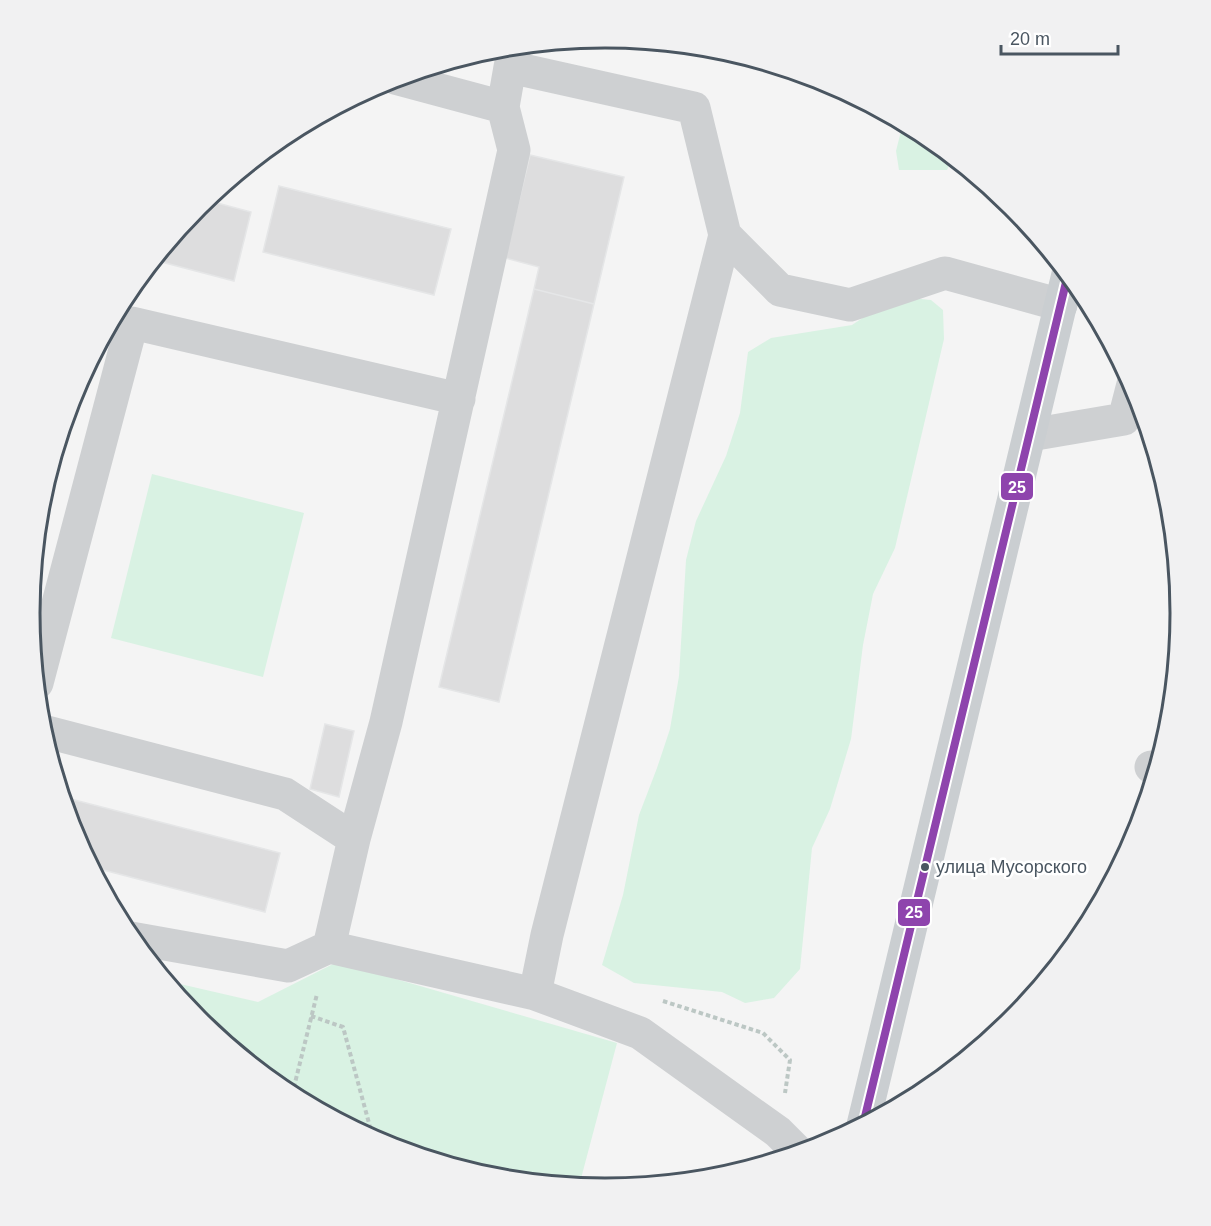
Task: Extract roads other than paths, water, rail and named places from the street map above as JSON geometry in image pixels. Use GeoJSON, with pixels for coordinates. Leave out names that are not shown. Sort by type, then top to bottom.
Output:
{"type":"FeatureCollection","features":[{"type":"Feature","properties":{"kind":"main road"},"geometry":{"type":"LineString","coordinates":[[866,1114],[1065,290]]}},
{"type":"Feature","properties":{"kind":"lane"},"geometry":{"type":"LineString","coordinates":[[329,947],[354,839],[386,722],[514,150],[503,107],[512,57],[694,108],[725,235],[549,924],[535,994]]}},
{"type":"Feature","properties":{"kind":"lane"},"geometry":{"type":"LineString","coordinates":[[412,83],[503,107]]}},
{"type":"Feature","properties":{"kind":"lane"},"geometry":{"type":"LineString","coordinates":[[725,235],[780,290],[850,305],[945,273],[1065,290]]}},
{"type":"Feature","properties":{"kind":"lane"},"geometry":{"type":"LineString","coordinates":[[43,661],[132,323],[459,399]]}},
{"type":"Feature","properties":{"kind":"lane"},"geometry":{"type":"LineString","coordinates":[[1030,435],[1124,419],[1128,400]]}},
{"type":"Feature","properties":{"kind":"lane"},"geometry":{"type":"LineString","coordinates":[[54,734],[285,794],[354,839]]}},
{"type":"Feature","properties":{"kind":"lane"},"geometry":{"type":"LineString","coordinates":[[146,941],[288,966],[329,947],[535,994],[640,1033],[778,1132],[792,1146]]}},
{"type":"Feature","properties":{"kind":"place","name":"улица Мусорского"},"geometry":{"type":"Point","coordinates":[925,867]}}]}
